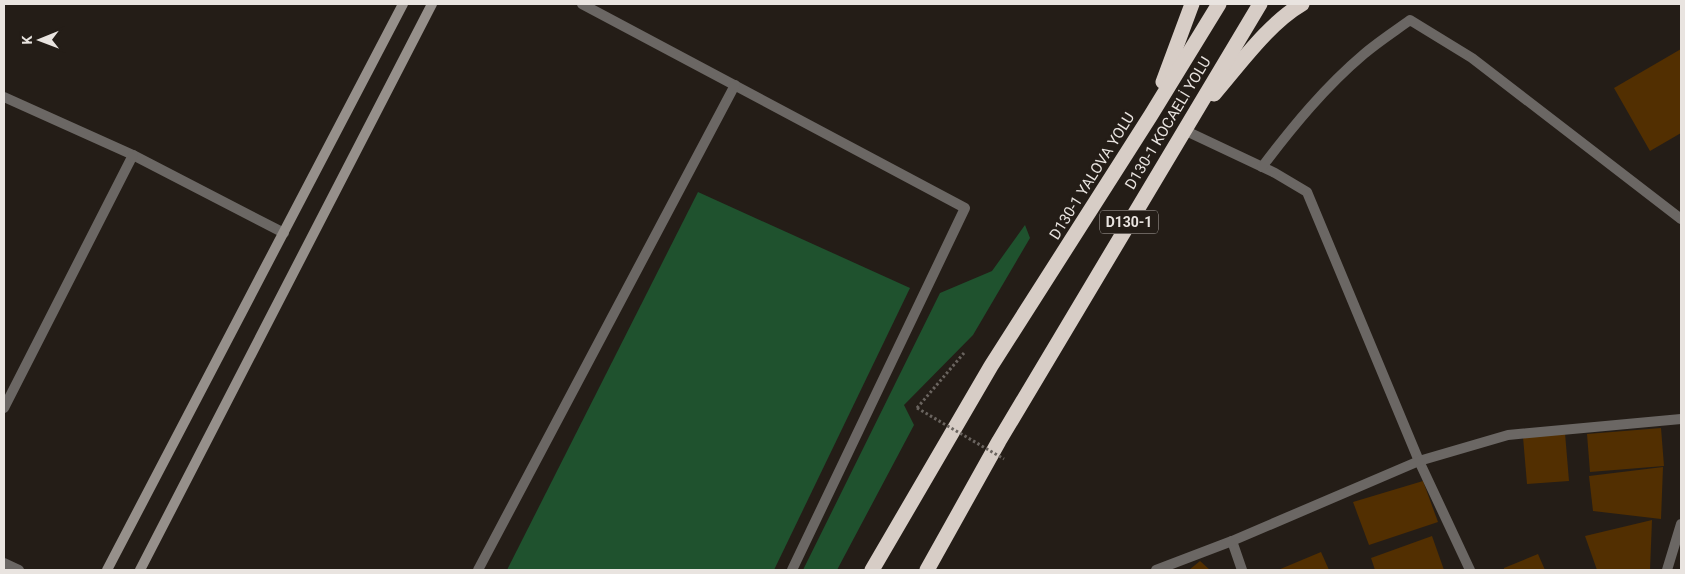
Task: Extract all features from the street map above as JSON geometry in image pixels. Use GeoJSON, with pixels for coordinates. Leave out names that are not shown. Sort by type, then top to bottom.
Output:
{"type":"FeatureCollection","features":[{"type":"Feature","properties":{"kind":"highway"},"geometry":{"type":"LineString","coordinates":[[1151,115],[1192,4]]}},
{"type":"Feature","properties":{"kind":"highway","name":"D130-1 YALOVA YOLU"},"geometry":{"type":"LineString","coordinates":[[872,570],[991,366],[1151,115],[1219,4]]}},
{"type":"Feature","properties":{"kind":"highway","name":"D130-1 KOCAELİ YOLU"},"geometry":{"type":"LineString","coordinates":[[927,570],[983,467],[1260,4]]}},
{"type":"Feature","properties":{"kind":"highway"},"geometry":{"type":"LineString","coordinates":[[1184,130],[1261,39],[1294,8],[1302,4]]}},
{"type":"Feature","properties":{"kind":"main road"},"geometry":{"type":"LineString","coordinates":[[107,570],[403,4]]}},
{"type":"Feature","properties":{"kind":"main road"},"geometry":{"type":"LineString","coordinates":[[140,570],[432,4]]}},
{"type":"Feature","properties":{"kind":"street"},"geometry":{"type":"LineString","coordinates":[[582,4],[966,208],[792,570]]}},
{"type":"Feature","properties":{"kind":"street"},"geometry":{"type":"LineString","coordinates":[[1262,167],[1290,129],[1327,88],[1365,53],[1410,20],[1472,58],[1681,219]]}},
{"type":"Feature","properties":{"kind":"street"},"geometry":{"type":"LineString","coordinates":[[478,570],[735,85]]}},
{"type":"Feature","properties":{"kind":"street"},"geometry":{"type":"LineString","coordinates":[[4,97],[133,155],[284,233]]}},
{"type":"Feature","properties":{"kind":"street"},"geometry":{"type":"LineString","coordinates":[[1184,130],[1262,167],[1306,192],[1419,461],[1470,570]]}},
{"type":"Feature","properties":{"kind":"street"},"geometry":{"type":"LineString","coordinates":[[4,408],[133,155]]}},
{"type":"Feature","properties":{"kind":"street"},"geometry":{"type":"LineString","coordinates":[[1156,570],[1232,541],[1419,461],[1508,435],[1681,419]]}},
{"type":"Feature","properties":{"kind":"street"},"geometry":{"type":"LineString","coordinates":[[1668,570],[1681,524]]}},
{"type":"Feature","properties":{"kind":"street"},"geometry":{"type":"LineString","coordinates":[[1232,541],[1242,570]]}},
{"type":"Feature","properties":{"kind":"street"},"geometry":{"type":"LineString","coordinates":[[4,563],[19,570]]}},
{"type":"Feature","properties":{"kind":"path"},"geometry":{"type":"LineString","coordinates":[[964,353],[917,408],[1004,459]]}},
{"type":"Feature","properties":{"kind":"green space"},"geometry":{"type":"Polygon","coordinates":[[[698,192],[910,288],[774,570],[507,570],[698,192]]]}},
{"type":"Feature","properties":{"kind":"green space"},"geometry":{"type":"Polygon","coordinates":[[[1025,225],[1030,238],[973,335],[904,405],[914,425],[837,570],[803,570],[940,293],[992,271],[1025,225]]]}},
{"type":"Feature","properties":{"kind":"building"},"geometry":{"type":"Polygon","coordinates":[[[1681,49],[1681,133],[1650,151],[1614,88],[1681,49]]]}},
{"type":"Feature","properties":{"kind":"building"},"geometry":{"type":"Polygon","coordinates":[[[1661,428],[1664,466],[1590,472],[1587,434],[1661,428]]]}},
{"type":"Feature","properties":{"kind":"building"},"geometry":{"type":"Polygon","coordinates":[[[1565,433],[1569,481],[1527,484],[1523,437],[1565,433]]]}},
{"type":"Feature","properties":{"kind":"building"},"geometry":{"type":"Polygon","coordinates":[[[1663,467],[1661,519],[1593,511],[1589,476],[1663,467]]]}},
{"type":"Feature","properties":{"kind":"building"},"geometry":{"type":"Polygon","coordinates":[[[1423,481],[1438,522],[1369,545],[1353,502],[1423,481]]]}},
{"type":"Feature","properties":{"kind":"building"},"geometry":{"type":"Polygon","coordinates":[[[1652,520],[1650,570],[1597,570],[1585,536],[1652,520]]]}},
{"type":"Feature","properties":{"kind":"building"},"geometry":{"type":"Polygon","coordinates":[[[1432,536],[1444,570],[1375,570],[1371,558],[1432,536]]]}},
{"type":"Feature","properties":{"kind":"building"},"geometry":{"type":"Polygon","coordinates":[[[1321,552],[1329,570],[1278,570],[1321,552]]]}},
{"type":"Feature","properties":{"kind":"building"},"geometry":{"type":"Polygon","coordinates":[[[1538,554],[1545,570],[1504,570],[1504,568],[1538,554]]]}},
{"type":"Feature","properties":{"kind":"building"},"geometry":{"type":"Polygon","coordinates":[[[1200,561],[1210,570],[1189,570],[1200,561]]]}}]}
